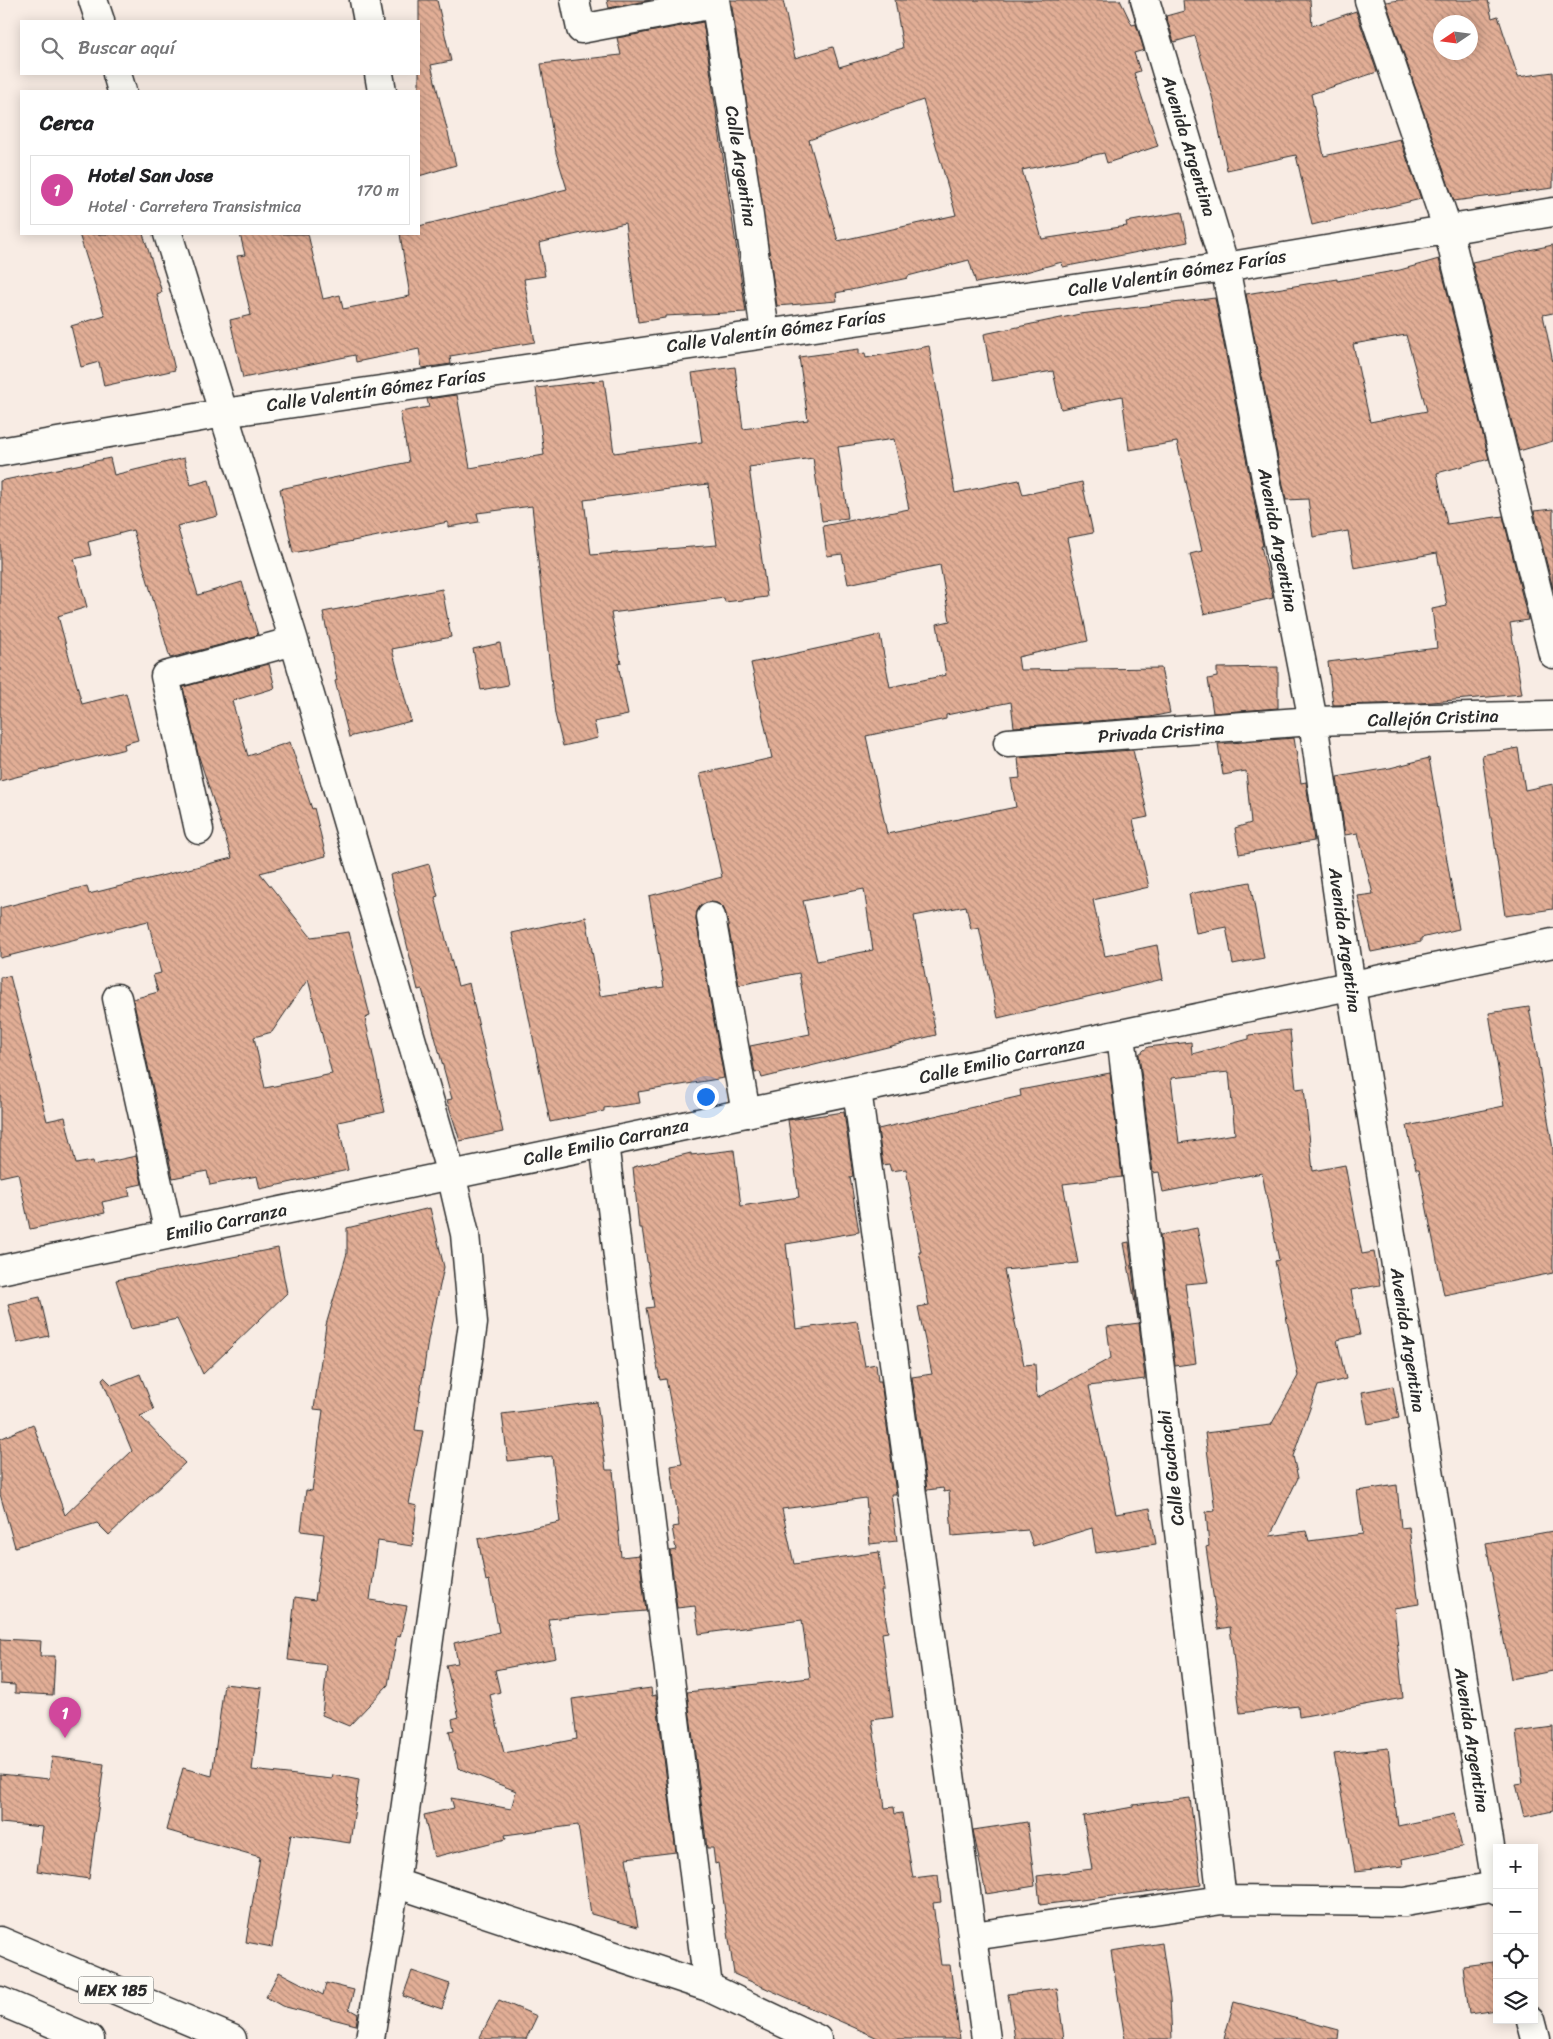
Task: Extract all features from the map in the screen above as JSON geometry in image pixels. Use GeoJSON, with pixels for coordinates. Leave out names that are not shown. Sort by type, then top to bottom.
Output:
{"type":"FeatureCollection","features":[{"type":"Feature","properties":{"kind":"street"},"geometry":{"type":"LineString","coordinates":[[93,0],[100,20]]}},
{"type":"Feature","properties":{"kind":"street"},"geometry":{"type":"LineString","coordinates":[[364,0],[368,20]]}},
{"type":"Feature","properties":{"kind":"street"},"geometry":{"type":"LineString","coordinates":[[575,0],[581,29],[714,2]]}},
{"type":"Feature","properties":{"kind":"street","name":"Avenida Argentina"},"geometry":{"type":"LineString","coordinates":[[1145,0],[1225,267],[1313,720],[1351,987],[1493,1869]]}},
{"type":"Feature","properties":{"kind":"street"},"geometry":{"type":"LineString","coordinates":[[1369,0],[1448,230],[1553,654]]}},
{"type":"Feature","properties":{"kind":"street","name":"Calle Argentina"},"geometry":{"type":"LineString","coordinates":[[714,2],[746,194],[765,333]]}},
{"type":"Feature","properties":{"kind":"street"},"geometry":{"type":"LineString","coordinates":[[117,75],[122,90]]}},
{"type":"Feature","properties":{"kind":"street"},"geometry":{"type":"LineString","coordinates":[[379,75],[382,90]]}},
{"type":"Feature","properties":{"kind":"street","name":"Calle Valentín Gómez Farías"},"geometry":{"type":"LineString","coordinates":[[0,452],[224,413],[1225,267],[1553,212]]}},
{"type":"Feature","properties":{"kind":"street"},"geometry":{"type":"LineString","coordinates":[[168,235],[294,641],[451,1174],[465,1234],[473,1323],[396,1883],[370,2039]]}},
{"type":"Feature","properties":{"kind":"street"},"geometry":{"type":"LineString","coordinates":[[199,830],[165,676],[294,641]]}},
{"type":"Feature","properties":{"kind":"street","name":"Callejón Cristina"},"geometry":{"type":"LineString","coordinates":[[1313,720],[1553,715]]}},
{"type":"Feature","properties":{"kind":"street","name":"Privada Cristina"},"geometry":{"type":"LineString","coordinates":[[1008,743],[1313,720]]}},
{"type":"Feature","properties":{"kind":"street"},"geometry":{"type":"LineString","coordinates":[[711,917],[746,1113]]}},
{"type":"Feature","properties":{"kind":"street","name":"Calle Emilio Carranza"},"geometry":{"type":"LineString","coordinates":[[451,1174],[1351,987],[1553,943]]}},
{"type":"Feature","properties":{"kind":"street"},"geometry":{"type":"LineString","coordinates":[[117,998],[169,1234]]}},
{"type":"Feature","properties":{"kind":"street","name":"Calle Guchachi"},"geometry":{"type":"LineString","coordinates":[[1121,1035],[1222,1900]]}},
{"type":"Feature","properties":{"kind":"street"},"geometry":{"type":"LineString","coordinates":[[857,1090],[986,2039]]}},
{"type":"Feature","properties":{"kind":"street"},"geometry":{"type":"LineString","coordinates":[[604,1143],[708,1987]]}},
{"type":"Feature","properties":{"kind":"street","name":"Emilio Carranza"},"geometry":{"type":"LineString","coordinates":[[0,1270],[451,1174]]}},
{"type":"Feature","properties":{"kind":"street"},"geometry":{"type":"LineString","coordinates":[[396,1883],[708,1987],[818,2039]]}},
{"type":"Feature","properties":{"kind":"street"},"geometry":{"type":"LineString","coordinates":[[973,1936],[1222,1900],[1405,1902],[1493,1888]]}},
{"type":"Feature","properties":{"kind":"street","name":"MEX 185"},"geometry":{"type":"LineString","coordinates":[[0,1941],[232,2039]]}},
{"type":"Feature","properties":{"kind":"street"},"geometry":{"type":"LineString","coordinates":[[0,2001],[90,2039]]}},
{"type":"Feature","properties":{"kind":"street"},"geometry":{"type":"LineString","coordinates":[[1532,2024],[1536,2039]]}},
{"type":"Feature","properties":{"kind":"building"},"geometry":{"type":"Polygon","coordinates":[[[419,0],[437,0],[451,61],[431,65],[456,165],[420,176],[420,20],[419,0]]]}},
{"type":"Feature","properties":{"kind":"building"},"geometry":{"type":"Polygon","coordinates":[[[607,0],[651,0],[609,8],[607,0]]]}},
{"type":"Feature","properties":{"kind":"building"},"geometry":{"type":"Polygon","coordinates":[[[731,0],[783,0],[795,58],[833,47],[839,67],[903,48],[895,0],[1120,0],[1132,25],[1136,24],[1144,50],[1134,53],[1140,71],[1134,73],[1158,146],[1107,163],[1104,153],[1022,170],[1042,239],[1127,226],[1126,222],[1182,212],[1188,242],[1063,267],[1062,262],[1008,277],[976,283],[969,260],[908,276],[908,278],[836,293],[837,301],[777,306],[731,0]],[[923,100],[809,140],[838,241],[956,215],[923,100]]]}},
{"type":"Feature","properties":{"kind":"building"},"geometry":{"type":"Polygon","coordinates":[[[1183,0],[1310,0],[1312,26],[1356,11],[1377,72],[1311,94],[1324,156],[1400,139],[1421,199],[1312,225],[1296,155],[1227,170],[1213,100],[1195,36],[1174,42],[1166,16],[1184,11],[1183,0]]]}},
{"type":"Feature","properties":{"kind":"building"},"geometry":{"type":"Polygon","coordinates":[[[1399,0],[1488,0],[1492,18],[1498,16],[1518,77],[1553,72],[1553,188],[1454,201],[1386,2],[1399,0]]]}},
{"type":"Feature","properties":{"kind":"building"},"geometry":{"type":"Polygon","coordinates":[[[703,22],[746,312],[665,316],[665,318],[638,322],[625,223],[539,243],[545,276],[524,279],[535,342],[450,356],[451,364],[422,368],[419,349],[356,362],[355,355],[243,378],[230,320],[251,315],[237,256],[245,255],[240,235],[308,235],[323,299],[340,295],[343,309],[410,296],[400,235],[420,235],[420,226],[567,189],[556,153],[541,64],[621,55],[617,38],[703,22]]]}},
{"type":"Feature","properties":{"kind":"building"},"geometry":{"type":"Polygon","coordinates":[[[79,235],[143,235],[162,292],[157,294],[175,370],[104,386],[99,362],[81,367],[71,326],[105,316],[79,235]]]}},
{"type":"Feature","properties":{"kind":"building"},"geometry":{"type":"Polygon","coordinates":[[[1553,245],[1553,313],[1543,315],[1553,362],[1553,441],[1519,451],[1472,262],[1553,245]]]}},
{"type":"Feature","properties":{"kind":"building"},"geometry":{"type":"Polygon","coordinates":[[[1439,259],[1489,459],[1437,473],[1447,524],[1503,516],[1528,620],[1510,623],[1522,694],[1421,703],[1333,705],[1328,662],[1437,648],[1432,609],[1447,606],[1437,553],[1354,568],[1348,531],[1313,537],[1308,499],[1286,500],[1246,294],[1400,270],[1439,259]],[[1406,335],[1353,344],[1370,422],[1427,411],[1406,335]]]}},
{"type":"Feature","properties":{"kind":"building"},"geometry":{"type":"Polygon","coordinates":[[[1215,298],[1263,546],[1261,546],[1273,598],[1204,614],[1190,554],[1202,551],[1177,442],[1129,450],[1122,396],[1061,409],[1053,371],[992,381],[984,334],[1080,314],[1215,298]]]}},
{"type":"Feature","properties":{"kind":"building"},"geometry":{"type":"Polygon","coordinates":[[[929,346],[955,493],[1019,480],[1023,495],[1082,482],[1093,533],[1067,538],[1088,641],[1018,657],[1020,670],[1161,668],[1170,713],[1150,717],[1014,727],[1011,702],[946,715],[946,719],[866,736],[887,834],[1016,807],[1011,779],[1020,778],[1018,758],[1133,750],[1148,817],[1133,820],[1149,887],[1093,900],[1105,956],[1157,945],[1163,979],[998,1018],[979,927],[971,929],[966,906],[914,916],[936,1035],[762,1078],[760,1072],[755,1073],[750,1046],[810,1034],[799,973],[739,985],[726,914],[723,907],[717,903],[708,902],[701,905],[697,911],[696,920],[724,1078],[638,1092],[640,1103],[604,1108],[604,1111],[550,1122],[512,933],[586,917],[600,996],[664,987],[649,896],[722,877],[700,774],[772,758],[751,663],[880,635],[890,687],[946,675],[937,624],[950,621],[940,565],[848,584],[842,554],[827,556],[823,526],[909,509],[894,439],[838,447],[848,518],[822,521],[813,458],[749,467],[767,597],[725,602],[724,598],[611,613],[621,663],[618,664],[628,715],[594,722],[598,738],[563,746],[555,714],[532,506],[477,513],[479,522],[448,527],[448,522],[293,553],[280,489],[409,462],[400,412],[429,407],[427,399],[457,395],[470,468],[544,455],[536,388],[604,380],[614,453],[702,442],[692,373],[735,367],[743,429],[808,420],[799,357],[859,349],[859,354],[865,353],[866,358],[929,346]],[[708,484],[584,500],[591,555],[717,545],[708,484]],[[864,889],[803,901],[817,961],[873,950],[864,889]]]}},
{"type":"Feature","properties":{"kind":"building"},"geometry":{"type":"Polygon","coordinates":[[[110,458],[114,475],[184,458],[191,485],[209,480],[218,516],[177,526],[198,595],[242,582],[258,635],[170,658],[133,530],[88,542],[91,555],[74,559],[87,607],[58,616],[82,704],[126,693],[138,740],[124,744],[125,749],[0,781],[0,481],[110,458]]]}},
{"type":"Feature","properties":{"kind":"building"},"geometry":{"type":"Polygon","coordinates":[[[1553,509],[1553,589],[1534,511],[1553,509]]]}},
{"type":"Feature","properties":{"kind":"building"},"geometry":{"type":"Polygon","coordinates":[[[442,589],[451,637],[392,649],[411,721],[349,737],[335,681],[337,680],[323,612],[442,589]]]}},
{"type":"Feature","properties":{"kind":"building"},"geometry":{"type":"Polygon","coordinates":[[[500,643],[508,685],[481,690],[473,649],[500,643]]]}},
{"type":"Feature","properties":{"kind":"building"},"geometry":{"type":"Polygon","coordinates":[[[269,664],[275,688],[232,701],[248,756],[290,742],[312,809],[314,808],[326,856],[260,873],[311,937],[349,932],[370,1016],[365,1018],[385,1112],[338,1122],[348,1170],[260,1189],[257,1176],[210,1185],[207,1171],[173,1178],[133,999],[158,992],[153,975],[161,973],[148,921],[0,958],[0,908],[87,886],[89,894],[232,858],[198,754],[183,687],[269,664]],[[308,979],[272,1032],[254,1037],[265,1088],[332,1074],[308,979]]]}},
{"type":"Feature","properties":{"kind":"building"},"geometry":{"type":"Polygon","coordinates":[[[1278,667],[1278,708],[1213,713],[1208,679],[1217,677],[1217,668],[1278,667]]]}},
{"type":"Feature","properties":{"kind":"building"},"geometry":{"type":"Polygon","coordinates":[[[1294,738],[1301,783],[1306,782],[1314,841],[1239,854],[1235,828],[1251,823],[1246,771],[1223,775],[1218,744],[1294,738]]]}},
{"type":"Feature","properties":{"kind":"building"},"geometry":{"type":"Polygon","coordinates":[[[1518,748],[1525,790],[1553,784],[1553,909],[1505,916],[1482,755],[1518,748]]]}},
{"type":"Feature","properties":{"kind":"building"},"geometry":{"type":"Polygon","coordinates":[[[1429,758],[1459,929],[1421,938],[1421,942],[1371,952],[1358,896],[1373,894],[1358,833],[1345,835],[1337,777],[1390,768],[1429,758]]]}},
{"type":"Feature","properties":{"kind":"building"},"geometry":{"type":"Polygon","coordinates":[[[429,864],[438,896],[435,897],[458,986],[469,983],[503,1132],[460,1141],[447,1100],[452,1099],[422,989],[418,990],[390,875],[429,864]]]}},
{"type":"Feature","properties":{"kind":"building"},"geometry":{"type":"Polygon","coordinates":[[[1250,882],[1264,958],[1233,964],[1226,927],[1196,933],[1189,894],[1250,882]]]}},
{"type":"Feature","properties":{"kind":"building"},"geometry":{"type":"Polygon","coordinates":[[[10,976],[47,1121],[65,1117],[76,1164],[93,1161],[94,1165],[136,1156],[142,1184],[128,1187],[130,1196],[102,1202],[105,1213],[30,1229],[18,1173],[0,1177],[0,977],[10,976]]]}},
{"type":"Feature","properties":{"kind":"building"},"geometry":{"type":"Polygon","coordinates":[[[1529,1007],[1553,1149],[1553,1273],[1444,1295],[1419,1169],[1416,1169],[1407,1126],[1504,1106],[1489,1013],[1529,1007]]]}},
{"type":"Feature","properties":{"kind":"building"},"geometry":{"type":"Polygon","coordinates":[[[1290,1030],[1296,1089],[1304,1088],[1313,1171],[1345,1165],[1362,1254],[1374,1252],[1380,1285],[1351,1290],[1360,1335],[1337,1340],[1346,1379],[1318,1386],[1293,1456],[1298,1478],[1270,1536],[1306,1531],[1309,1541],[1363,1534],[1357,1491],[1397,1485],[1401,1528],[1409,1527],[1419,1604],[1394,1608],[1403,1698],[1299,1717],[1298,1706],[1240,1713],[1230,1627],[1218,1629],[1206,1547],[1209,1546],[1206,1512],[1215,1511],[1205,1433],[1271,1425],[1298,1376],[1275,1261],[1279,1260],[1262,1173],[1163,1192],[1159,1172],[1153,1173],[1139,1054],[1148,1047],[1191,1042],[1192,1054],[1249,1039],[1249,1035],[1290,1030]],[[1229,1072],[1171,1078],[1179,1143],[1235,1134],[1229,1072]]]}},
{"type":"Feature","properties":{"kind":"building"},"geometry":{"type":"Polygon","coordinates":[[[1110,1073],[1122,1177],[1063,1184],[1078,1263],[1004,1270],[1024,1365],[1035,1364],[1037,1398],[1111,1358],[1107,1327],[1139,1323],[1145,1379],[1089,1386],[1116,1514],[1150,1508],[1156,1544],[1096,1553],[1092,1528],[1033,1546],[1028,1530],[952,1536],[949,1491],[944,1492],[943,1488],[927,1490],[912,1377],[932,1374],[918,1307],[929,1305],[906,1169],[891,1171],[889,1164],[883,1165],[878,1129],[1021,1096],[1020,1090],[1110,1073]]]}},
{"type":"Feature","properties":{"kind":"building"},"geometry":{"type":"Polygon","coordinates":[[[844,1112],[853,1176],[850,1177],[859,1232],[786,1244],[796,1329],[857,1321],[865,1366],[876,1364],[878,1381],[881,1381],[896,1494],[891,1494],[897,1541],[870,1544],[866,1498],[782,1509],[794,1564],[879,1552],[884,1590],[881,1590],[888,1632],[882,1633],[893,1717],[872,1720],[885,1808],[894,1807],[895,1814],[902,1813],[913,1878],[938,1875],[941,1902],[933,1903],[941,1965],[950,1965],[960,2039],[880,2039],[734,1974],[718,1863],[715,1864],[713,1848],[707,1848],[687,1692],[810,1678],[802,1620],[699,1634],[695,1606],[677,1608],[670,1551],[676,1550],[672,1527],[679,1526],[671,1466],[682,1464],[666,1379],[660,1380],[646,1308],[654,1307],[642,1228],[639,1228],[633,1167],[691,1153],[691,1155],[734,1150],[741,1206],[799,1197],[788,1120],[844,1112]]]}},
{"type":"Feature","properties":{"kind":"building"},"geometry":{"type":"Polygon","coordinates":[[[430,1208],[444,1267],[428,1340],[415,1430],[423,1431],[409,1504],[417,1506],[412,1546],[378,1541],[370,1600],[407,1606],[400,1637],[397,1636],[388,1685],[349,1726],[322,1715],[327,1665],[288,1660],[295,1597],[315,1600],[324,1534],[301,1531],[306,1490],[312,1491],[323,1410],[314,1409],[326,1325],[347,1253],[347,1228],[430,1208]]]}},
{"type":"Feature","properties":{"kind":"building"},"geometry":{"type":"Polygon","coordinates":[[[1197,1228],[1208,1282],[1185,1284],[1196,1363],[1175,1366],[1160,1235],[1197,1228]]]}},
{"type":"Feature","properties":{"kind":"building"},"geometry":{"type":"Polygon","coordinates":[[[1129,1242],[1138,1319],[1124,1243],[1129,1242]]]}},
{"type":"Feature","properties":{"kind":"building"},"geometry":{"type":"Polygon","coordinates":[[[278,1248],[287,1293],[203,1374],[177,1319],[131,1329],[116,1280],[278,1248]]]}},
{"type":"Feature","properties":{"kind":"building"},"geometry":{"type":"Polygon","coordinates":[[[40,1297],[49,1336],[17,1343],[8,1304],[40,1297]]]}},
{"type":"Feature","properties":{"kind":"building"},"geometry":{"type":"Polygon","coordinates":[[[140,1374],[154,1410],[140,1416],[185,1463],[109,1535],[97,1523],[15,1547],[0,1494],[0,1439],[33,1424],[65,1515],[132,1451],[102,1379],[104,1377],[112,1385],[140,1374]]]}},
{"type":"Feature","properties":{"kind":"building"},"geometry":{"type":"Polygon","coordinates":[[[1393,1386],[1399,1418],[1368,1424],[1362,1392],[1393,1386]]]}},
{"type":"Feature","properties":{"kind":"building"},"geometry":{"type":"Polygon","coordinates":[[[597,1402],[606,1470],[613,1470],[621,1557],[639,1555],[646,1611],[548,1619],[556,1658],[495,1670],[500,1692],[490,1695],[504,1753],[577,1739],[572,1699],[651,1688],[652,1696],[656,1695],[676,1852],[626,1858],[638,1927],[591,1914],[578,1825],[505,1835],[506,1839],[434,1857],[424,1815],[454,1808],[451,1798],[511,1809],[516,1791],[458,1768],[449,1731],[454,1730],[452,1719],[459,1717],[446,1665],[458,1663],[454,1643],[499,1632],[489,1580],[486,1581],[478,1539],[560,1522],[552,1456],[508,1461],[502,1414],[597,1402]]]}},
{"type":"Feature","properties":{"kind":"building"},"geometry":{"type":"Polygon","coordinates":[[[1553,1531],[1553,1671],[1511,1679],[1486,1543],[1553,1531]]]}},
{"type":"Feature","properties":{"kind":"building"},"geometry":{"type":"Polygon","coordinates":[[[0,1639],[41,1641],[40,1656],[55,1656],[53,1695],[15,1693],[15,1685],[0,1684],[0,1639]]]}},
{"type":"Feature","properties":{"kind":"building"},"geometry":{"type":"Polygon","coordinates":[[[224,1684],[262,1688],[252,1770],[332,1779],[333,1775],[359,1780],[350,1843],[291,1834],[272,1947],[246,1942],[260,1857],[166,1830],[183,1768],[212,1776],[224,1684]]]}},
{"type":"Feature","properties":{"kind":"building"},"geometry":{"type":"Polygon","coordinates":[[[1553,1727],[1553,1811],[1524,1817],[1516,1784],[1523,1783],[1516,1732],[1553,1727]]]}},
{"type":"Feature","properties":{"kind":"building"},"geometry":{"type":"Polygon","coordinates":[[[1388,1748],[1398,1826],[1454,1814],[1462,1847],[1402,1859],[1403,1866],[1355,1871],[1334,1754],[1388,1748]]]}},
{"type":"Feature","properties":{"kind":"building"},"geometry":{"type":"Polygon","coordinates":[[[52,1757],[104,1764],[89,1879],[37,1871],[43,1827],[0,1823],[0,1774],[49,1779],[52,1757]]]}},
{"type":"Feature","properties":{"kind":"building"},"geometry":{"type":"Polygon","coordinates":[[[1190,1798],[1201,1885],[1040,1905],[1037,1876],[1092,1869],[1083,1816],[1133,1807],[1133,1805],[1190,1798]]]}},
{"type":"Feature","properties":{"kind":"building"},"geometry":{"type":"Polygon","coordinates":[[[1027,1822],[1035,1886],[986,1894],[973,1830],[1027,1822]]]}},
{"type":"Feature","properties":{"kind":"building"},"geometry":{"type":"Polygon","coordinates":[[[1162,1943],[1170,1998],[1172,2039],[1125,2039],[1111,1951],[1162,1943]]]}},
{"type":"Feature","properties":{"kind":"building"},"geometry":{"type":"Polygon","coordinates":[[[1493,1962],[1493,2011],[1469,2014],[1463,1966],[1493,1962]]]}},
{"type":"Feature","properties":{"kind":"building"},"geometry":{"type":"Polygon","coordinates":[[[412,1971],[450,1984],[442,2009],[403,1996],[412,1971]]]}},
{"type":"Feature","properties":{"kind":"building"},"geometry":{"type":"Polygon","coordinates":[[[279,1972],[323,1995],[326,1983],[354,1990],[349,2009],[358,2014],[356,2025],[282,2006],[266,1997],[279,1972]]]}},
{"type":"Feature","properties":{"kind":"building"},"geometry":{"type":"Polygon","coordinates":[[[1057,1988],[1064,2039],[1015,2039],[1008,1994],[1057,1988]]]}},
{"type":"Feature","properties":{"kind":"building"},"geometry":{"type":"Polygon","coordinates":[[[499,2000],[537,2016],[526,2039],[479,2039],[499,2000]]]}},
{"type":"Feature","properties":{"kind":"building"},"geometry":{"type":"Polygon","coordinates":[[[1234,2002],[1339,2030],[1338,2039],[1224,2039],[1234,2002]]]}},
{"type":"Feature","properties":{"kind":"place","name":"Hotel San Jose"},"geometry":{"type":"Point","coordinates":[65,1738]}}]}
